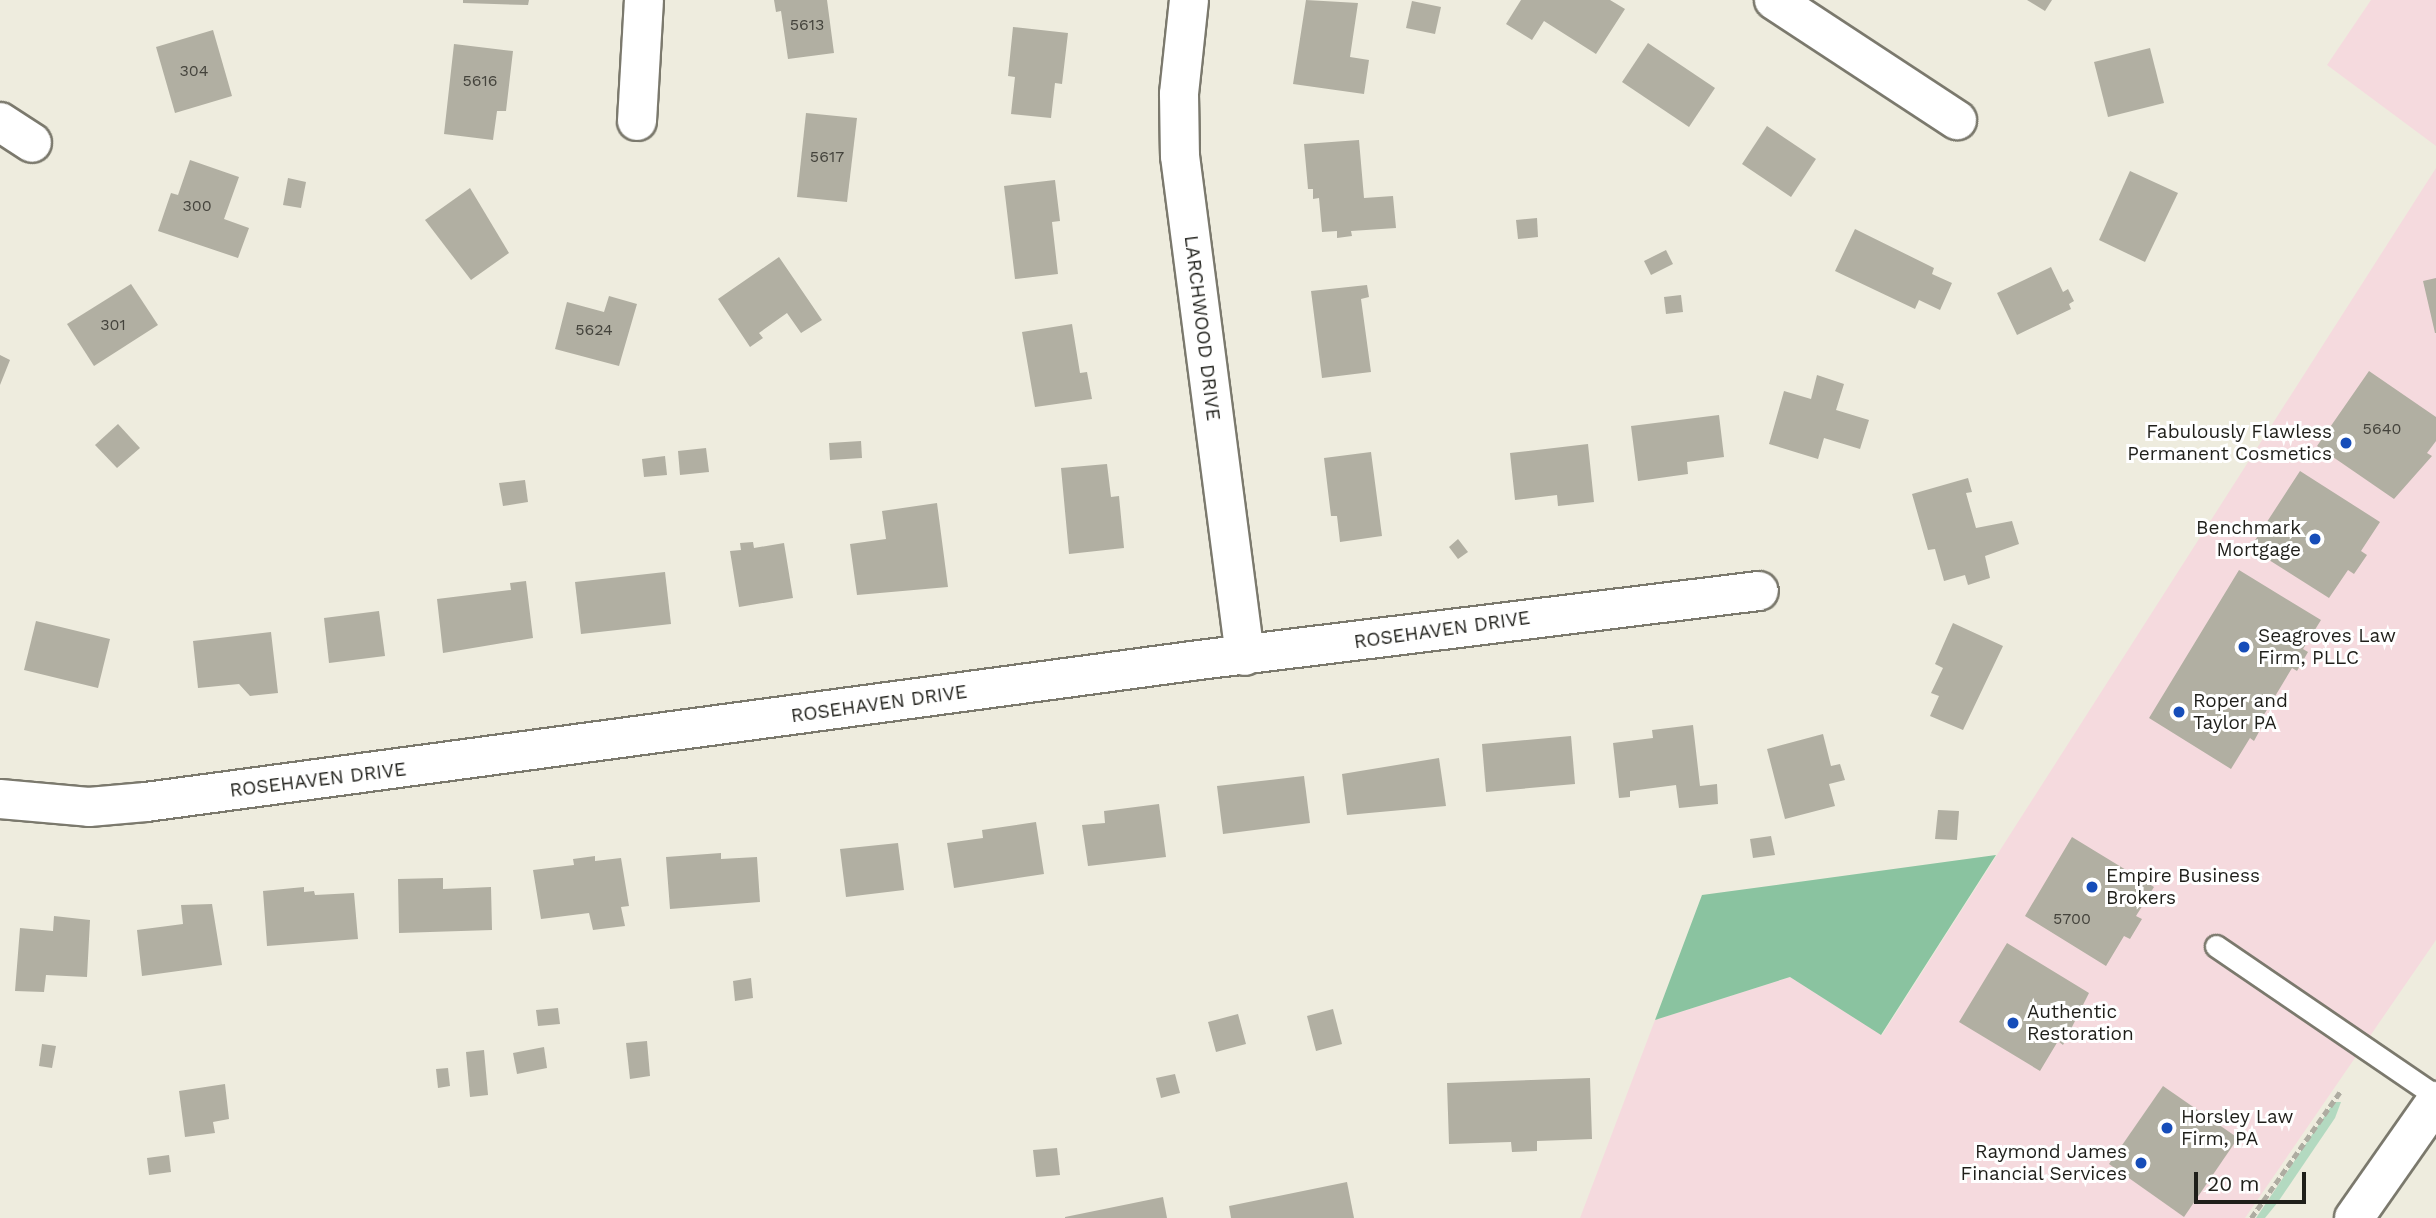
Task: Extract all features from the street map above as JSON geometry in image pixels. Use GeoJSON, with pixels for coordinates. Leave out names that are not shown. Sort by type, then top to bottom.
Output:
{"type":"FeatureCollection","features":[{"type":"Feature","properties":{"kind":"street"},"geometry":{"type":"LineString","coordinates":[[637,121],[644,0]]}},
{"type":"Feature","properties":{"kind":"street","name":"LARCHWOOD DRIVE"},"geometry":{"type":"LineString","coordinates":[[1189,0],[1179,94],[1180,156],[1245,656]]}},
{"type":"Feature","properties":{"kind":"street"},"geometry":{"type":"LineString","coordinates":[[1774,0],[1957,120]]}},
{"type":"Feature","properties":{"kind":"street"},"geometry":{"type":"LineString","coordinates":[[0,122],[33,143]]}},
{"type":"Feature","properties":{"kind":"street","name":"ROSEHAVEN DRIVE"},"geometry":{"type":"LineString","coordinates":[[0,799],[89,807],[146,802],[1245,656],[1759,591]]}},
{"type":"Feature","properties":{"kind":"street"},"geometry":{"type":"LineString","coordinates":[[2354,1218],[2423,1141],[2436,1098]]}},
{"type":"Feature","properties":{"kind":"lane"},"geometry":{"type":"LineString","coordinates":[[2216,946],[2436,1098]]}},
{"type":"Feature","properties":{"kind":"path"},"geometry":{"type":"LineString","coordinates":[[2251,1218],[2340,1091]]}},
{"type":"Feature","properties":{"kind":"shaded area"},"geometry":{"type":"Polygon","coordinates":[[[2371,0],[2436,0],[2436,146],[2327,65],[2371,0]]]}},
{"type":"Feature","properties":{"kind":"shaded area"},"geometry":{"type":"Polygon","coordinates":[[[2436,168],[2436,940],[2245,1218],[1580,1218],[1655,1020],[1790,977],[1882,1035],[2436,168]]]}},
{"type":"Feature","properties":{"kind":"green space"},"geometry":{"type":"Polygon","coordinates":[[[1996,855],[1881,1035],[1790,977],[1655,1020],[1702,895],[1996,855]]]}},
{"type":"Feature","properties":{"kind":"green space"},"geometry":{"type":"Polygon","coordinates":[[[2334,1102],[2341,1102],[2335,1118],[2278,1202],[2265,1218],[2256,1218],[2334,1102]]]}},
{"type":"Feature","properties":{"kind":"building"},"geometry":{"type":"Polygon","coordinates":[[[463,0],[529,0],[528,5],[463,3],[463,0]]]}},
{"type":"Feature","properties":{"kind":"building"},"geometry":{"type":"Polygon","coordinates":[[[774,0],[827,0],[834,53],[788,59],[781,11],[776,12],[774,0]]]}},
{"type":"Feature","properties":{"kind":"building"},"geometry":{"type":"Polygon","coordinates":[[[1306,0],[1358,3],[1350,57],[1369,60],[1364,94],[1293,84],[1306,0]]]}},
{"type":"Feature","properties":{"kind":"building"},"geometry":{"type":"Polygon","coordinates":[[[1521,0],[1610,0],[1625,9],[1596,54],[1544,21],[1532,40],[1506,24],[1521,0]]]}},
{"type":"Feature","properties":{"kind":"building"},"geometry":{"type":"Polygon","coordinates":[[[2027,0],[2052,0],[2045,11],[2027,0]]]}},
{"type":"Feature","properties":{"kind":"building"},"geometry":{"type":"Polygon","coordinates":[[[1412,1],[1441,7],[1435,34],[1406,28],[1412,1]]]}},
{"type":"Feature","properties":{"kind":"building"},"geometry":{"type":"Polygon","coordinates":[[[1013,27],[1068,33],[1062,84],[1055,83],[1051,118],[1011,114],[1015,77],[1008,76],[1013,27]]]}},
{"type":"Feature","properties":{"kind":"building"},"geometry":{"type":"Polygon","coordinates":[[[213,30],[232,96],[175,113],[156,47],[213,30]]]}},
{"type":"Feature","properties":{"kind":"building"},"geometry":{"type":"Polygon","coordinates":[[[1648,43],[1715,88],[1689,127],[1622,82],[1648,43]]]}},
{"type":"Feature","properties":{"kind":"building"},"geometry":{"type":"Polygon","coordinates":[[[454,44],[513,51],[506,111],[497,111],[493,140],[444,134],[454,44]]]}},
{"type":"Feature","properties":{"kind":"building"},"geometry":{"type":"Polygon","coordinates":[[[2150,48],[2164,103],[2108,117],[2094,62],[2150,48]]]}},
{"type":"Feature","properties":{"kind":"building"},"geometry":{"type":"Polygon","coordinates":[[[806,113],[857,118],[847,202],[797,197],[806,113]]]}},
{"type":"Feature","properties":{"kind":"building"},"geometry":{"type":"Polygon","coordinates":[[[1767,126],[1816,159],[1791,197],[1742,164],[1767,126]]]}},
{"type":"Feature","properties":{"kind":"building"},"geometry":{"type":"Polygon","coordinates":[[[1359,140],[1364,198],[1393,196],[1396,228],[1351,231],[1352,236],[1337,238],[1337,231],[1322,232],[1319,198],[1313,199],[1313,189],[1308,189],[1304,144],[1359,140]]]}},
{"type":"Feature","properties":{"kind":"building"},"geometry":{"type":"Polygon","coordinates":[[[190,160],[239,177],[224,219],[249,228],[238,258],[158,231],[171,193],[178,195],[190,160]]]}},
{"type":"Feature","properties":{"kind":"building"},"geometry":{"type":"Polygon","coordinates":[[[2130,171],[2178,193],[2145,262],[2099,240],[2130,171]]]}},
{"type":"Feature","properties":{"kind":"building"},"geometry":{"type":"Polygon","coordinates":[[[288,178],[306,182],[301,208],[283,205],[288,178]]]}},
{"type":"Feature","properties":{"kind":"building"},"geometry":{"type":"Polygon","coordinates":[[[1055,180],[1060,221],[1052,222],[1058,274],[1015,279],[1004,186],[1055,180]]]}},
{"type":"Feature","properties":{"kind":"building"},"geometry":{"type":"Polygon","coordinates":[[[470,188],[509,253],[471,280],[425,220],[470,188]]]}},
{"type":"Feature","properties":{"kind":"building"},"geometry":{"type":"Polygon","coordinates":[[[1537,218],[1538,237],[1518,239],[1516,220],[1537,218]]]}},
{"type":"Feature","properties":{"kind":"building"},"geometry":{"type":"Polygon","coordinates":[[[1855,229],[1934,268],[1932,274],[1952,283],[1940,310],[1919,300],[1915,309],[1835,271],[1855,229]]]}},
{"type":"Feature","properties":{"kind":"building"},"geometry":{"type":"Polygon","coordinates":[[[1666,250],[1673,264],[1651,275],[1644,261],[1666,250]]]}},
{"type":"Feature","properties":{"kind":"building"},"geometry":{"type":"Polygon","coordinates":[[[779,257],[822,320],[801,333],[787,313],[759,333],[763,338],[750,347],[718,299],[779,257]]]}},
{"type":"Feature","properties":{"kind":"building"},"geometry":{"type":"Polygon","coordinates":[[[2051,267],[2063,292],[2068,289],[2074,301],[2069,304],[2071,309],[2017,335],[1997,293],[2051,267]]]}},
{"type":"Feature","properties":{"kind":"building"},"geometry":{"type":"Polygon","coordinates":[[[2436,278],[2436,333],[2435,333],[2423,281],[2436,278]]]}},
{"type":"Feature","properties":{"kind":"building"},"geometry":{"type":"Polygon","coordinates":[[[131,284],[158,325],[94,366],[67,324],[131,284]]]}},
{"type":"Feature","properties":{"kind":"building"},"geometry":{"type":"Polygon","coordinates":[[[1367,285],[1369,297],[1361,299],[1371,372],[1322,378],[1311,291],[1367,285]]]}},
{"type":"Feature","properties":{"kind":"building"},"geometry":{"type":"Polygon","coordinates":[[[1681,295],[1683,312],[1666,314],[1664,297],[1681,295]]]}},
{"type":"Feature","properties":{"kind":"building"},"geometry":{"type":"Polygon","coordinates":[[[609,296],[637,304],[619,366],[555,349],[567,302],[604,312],[609,296]]]}},
{"type":"Feature","properties":{"kind":"building"},"geometry":{"type":"Polygon","coordinates":[[[1072,324],[1080,373],[1087,372],[1092,399],[1035,407],[1022,332],[1072,324]]]}},
{"type":"Feature","properties":{"kind":"building"},"geometry":{"type":"Polygon","coordinates":[[[0,355],[10,360],[0,385],[0,355]]]}},
{"type":"Feature","properties":{"kind":"building"},"geometry":{"type":"Polygon","coordinates":[[[2369,371],[2436,417],[2436,441],[2427,453],[2432,456],[2394,499],[2317,446],[2369,371]]]}},
{"type":"Feature","properties":{"kind":"building"},"geometry":{"type":"Polygon","coordinates":[[[1817,375],[1844,384],[1836,410],[1869,420],[1860,449],[1824,438],[1818,459],[1769,444],[1784,391],[1811,399],[1817,375]]]}},
{"type":"Feature","properties":{"kind":"building"},"geometry":{"type":"Polygon","coordinates":[[[1719,415],[1724,457],[1687,462],[1688,474],[1638,481],[1631,426],[1719,415]]]}},
{"type":"Feature","properties":{"kind":"building"},"geometry":{"type":"Polygon","coordinates":[[[118,424],[140,448],[117,468],[95,445],[118,424]]]}},
{"type":"Feature","properties":{"kind":"building"},"geometry":{"type":"Polygon","coordinates":[[[861,441],[862,458],[830,460],[829,443],[861,441]]]}},
{"type":"Feature","properties":{"kind":"building"},"geometry":{"type":"Polygon","coordinates":[[[1588,444],[1594,502],[1558,506],[1557,495],[1515,500],[1510,453],[1588,444]]]}},
{"type":"Feature","properties":{"kind":"building"},"geometry":{"type":"Polygon","coordinates":[[[706,448],[709,472],[680,475],[678,451],[706,448]]]}},
{"type":"Feature","properties":{"kind":"building"},"geometry":{"type":"Polygon","coordinates":[[[1371,452],[1382,536],[1340,542],[1337,516],[1331,516],[1324,458],[1371,452]]]}},
{"type":"Feature","properties":{"kind":"building"},"geometry":{"type":"Polygon","coordinates":[[[665,456],[667,475],[644,477],[642,459],[665,456]]]}},
{"type":"Feature","properties":{"kind":"building"},"geometry":{"type":"Polygon","coordinates":[[[1107,464],[1111,497],[1119,496],[1124,548],[1069,554],[1061,468],[1107,464]]]}},
{"type":"Feature","properties":{"kind":"building"},"geometry":{"type":"Polygon","coordinates":[[[2300,471],[2380,522],[2361,551],[2367,555],[2354,574],[2348,570],[2329,598],[2250,548],[2300,471]]]}},
{"type":"Feature","properties":{"kind":"building"},"geometry":{"type":"Polygon","coordinates":[[[1968,478],[1972,492],[1966,493],[1976,528],[2012,521],[2019,544],[1985,556],[1990,578],[1968,585],[1965,575],[1944,581],[1935,549],[1928,550],[1912,494],[1968,478]]]}},
{"type":"Feature","properties":{"kind":"building"},"geometry":{"type":"Polygon","coordinates":[[[525,480],[528,502],[503,506],[499,483],[525,480]]]}},
{"type":"Feature","properties":{"kind":"building"},"geometry":{"type":"Polygon","coordinates":[[[937,503],[948,587],[857,595],[850,544],[886,539],[882,511],[937,503]]]}},
{"type":"Feature","properties":{"kind":"building"},"geometry":{"type":"Polygon","coordinates":[[[1458,539],[1468,552],[1458,559],[1449,547],[1458,539]]]}},
{"type":"Feature","properties":{"kind":"building"},"geometry":{"type":"Polygon","coordinates":[[[753,542],[754,548],[784,543],[793,598],[739,607],[730,551],[741,550],[740,543],[753,542]]]}},
{"type":"Feature","properties":{"kind":"building"},"geometry":{"type":"Polygon","coordinates":[[[2239,570],[2321,620],[2303,649],[2308,652],[2297,671],[2292,668],[2262,718],[2266,720],[2254,741],[2250,738],[2231,769],[2149,718],[2239,570]]]}},
{"type":"Feature","properties":{"kind":"building"},"geometry":{"type":"Polygon","coordinates":[[[665,572],[671,624],[581,634],[575,582],[665,572]]]}},
{"type":"Feature","properties":{"kind":"building"},"geometry":{"type":"Polygon","coordinates":[[[526,581],[533,638],[443,653],[437,599],[511,590],[510,583],[526,581]]]}},
{"type":"Feature","properties":{"kind":"building"},"geometry":{"type":"Polygon","coordinates":[[[379,611],[385,656],[329,663],[324,618],[379,611]]]}},
{"type":"Feature","properties":{"kind":"building"},"geometry":{"type":"Polygon","coordinates":[[[36,621],[110,639],[98,688],[24,670],[36,621]]]}},
{"type":"Feature","properties":{"kind":"building"},"geometry":{"type":"Polygon","coordinates":[[[1953,623],[2003,646],[1963,730],[1930,716],[1939,696],[1931,693],[1943,668],[1935,664],[1953,623]]]}},
{"type":"Feature","properties":{"kind":"building"},"geometry":{"type":"Polygon","coordinates":[[[271,632],[278,693],[250,696],[239,684],[198,688],[193,641],[271,632]]]}},
{"type":"Feature","properties":{"kind":"building"},"geometry":{"type":"Polygon","coordinates":[[[1693,725],[1700,786],[1717,784],[1718,804],[1679,808],[1676,785],[1630,791],[1630,797],[1619,798],[1613,743],[1653,738],[1652,730],[1693,725]]]}},
{"type":"Feature","properties":{"kind":"building"},"geometry":{"type":"Polygon","coordinates":[[[1823,734],[1831,766],[1840,764],[1845,780],[1829,784],[1835,806],[1785,819],[1767,749],[1823,734]]]}},
{"type":"Feature","properties":{"kind":"building"},"geometry":{"type":"Polygon","coordinates":[[[1571,736],[1575,784],[1486,792],[1482,744],[1571,736]]]}},
{"type":"Feature","properties":{"kind":"building"},"geometry":{"type":"Polygon","coordinates":[[[1439,758],[1446,806],[1347,815],[1342,774],[1439,758]]]}},
{"type":"Feature","properties":{"kind":"building"},"geometry":{"type":"Polygon","coordinates":[[[1304,776],[1310,823],[1223,834],[1217,786],[1304,776]]]}},
{"type":"Feature","properties":{"kind":"building"},"geometry":{"type":"Polygon","coordinates":[[[1159,804],[1166,857],[1088,866],[1082,825],[1105,823],[1104,811],[1159,804]]]}},
{"type":"Feature","properties":{"kind":"building"},"geometry":{"type":"Polygon","coordinates":[[[1938,810],[1959,811],[1957,840],[1935,839],[1938,810]]]}},
{"type":"Feature","properties":{"kind":"building"},"geometry":{"type":"Polygon","coordinates":[[[1036,822],[1044,874],[954,888],[947,843],[983,838],[982,830],[1036,822]]]}},
{"type":"Feature","properties":{"kind":"building"},"geometry":{"type":"Polygon","coordinates":[[[1771,836],[1775,855],[1753,858],[1750,839],[1771,836]]]}},
{"type":"Feature","properties":{"kind":"building"},"geometry":{"type":"Polygon","coordinates":[[[2072,837],[2154,887],[2136,916],[2142,919],[2130,939],[2124,936],[2106,966],[2025,916],[2072,837]]]}},
{"type":"Feature","properties":{"kind":"building"},"geometry":{"type":"Polygon","coordinates":[[[898,843],[904,890],[846,897],[840,849],[898,843]]]}},
{"type":"Feature","properties":{"kind":"building"},"geometry":{"type":"Polygon","coordinates":[[[721,853],[721,859],[757,857],[760,902],[670,909],[666,857],[721,853]]]}},
{"type":"Feature","properties":{"kind":"building"},"geometry":{"type":"Polygon","coordinates":[[[595,856],[595,861],[621,858],[629,906],[621,907],[625,926],[593,930],[589,913],[541,919],[533,870],[574,865],[573,859],[595,856]]]}},
{"type":"Feature","properties":{"kind":"building"},"geometry":{"type":"Polygon","coordinates":[[[443,878],[443,889],[491,887],[492,930],[399,933],[398,879],[443,878]]]}},
{"type":"Feature","properties":{"kind":"building"},"geometry":{"type":"Polygon","coordinates":[[[304,887],[304,892],[314,891],[315,895],[354,893],[358,939],[267,946],[263,891],[304,887]]]}},
{"type":"Feature","properties":{"kind":"building"},"geometry":{"type":"Polygon","coordinates":[[[212,904],[222,965],[142,976],[137,930],[183,924],[181,905],[212,904]]]}},
{"type":"Feature","properties":{"kind":"building"},"geometry":{"type":"Polygon","coordinates":[[[54,916],[90,920],[87,977],[46,975],[44,992],[15,991],[20,928],[53,931],[54,916]]]}},
{"type":"Feature","properties":{"kind":"building"},"geometry":{"type":"Polygon","coordinates":[[[2007,943],[2089,993],[2063,1045],[2058,1041],[2040,1071],[1959,1022],[2007,943]]]}},
{"type":"Feature","properties":{"kind":"building"},"geometry":{"type":"Polygon","coordinates":[[[751,978],[753,998],[735,1001],[733,981],[751,978]]]}},
{"type":"Feature","properties":{"kind":"building"},"geometry":{"type":"Polygon","coordinates":[[[558,1008],[560,1024],[538,1026],[536,1010],[558,1008]]]}},
{"type":"Feature","properties":{"kind":"building"},"geometry":{"type":"Polygon","coordinates":[[[1333,1009],[1342,1044],[1316,1051],[1307,1016],[1333,1009]]]}},
{"type":"Feature","properties":{"kind":"building"},"geometry":{"type":"Polygon","coordinates":[[[1238,1014],[1246,1044],[1216,1052],[1208,1022],[1238,1014]]]}},
{"type":"Feature","properties":{"kind":"building"},"geometry":{"type":"Polygon","coordinates":[[[647,1041],[650,1076],[630,1079],[626,1043],[647,1041]]]}},
{"type":"Feature","properties":{"kind":"building"},"geometry":{"type":"Polygon","coordinates":[[[42,1044],[56,1046],[52,1068],[39,1066],[42,1044]]]}},
{"type":"Feature","properties":{"kind":"building"},"geometry":{"type":"Polygon","coordinates":[[[544,1047],[547,1068],[517,1074],[513,1053],[544,1047]]]}},
{"type":"Feature","properties":{"kind":"building"},"geometry":{"type":"Polygon","coordinates":[[[484,1050],[488,1095],[470,1097],[466,1052],[484,1050]]]}},
{"type":"Feature","properties":{"kind":"building"},"geometry":{"type":"Polygon","coordinates":[[[448,1068],[450,1086],[438,1088],[436,1069],[448,1068]]]}},
{"type":"Feature","properties":{"kind":"building"},"geometry":{"type":"Polygon","coordinates":[[[1175,1074],[1180,1093],[1161,1098],[1156,1078],[1175,1074]]]}},
{"type":"Feature","properties":{"kind":"building"},"geometry":{"type":"Polygon","coordinates":[[[1590,1078],[1592,1139],[1537,1141],[1537,1151],[1512,1152],[1511,1142],[1449,1144],[1447,1083],[1590,1078]]]}},
{"type":"Feature","properties":{"kind":"building"},"geometry":{"type":"Polygon","coordinates":[[[225,1084],[229,1119],[213,1122],[215,1133],[185,1137],[179,1091],[225,1084]]]}},
{"type":"Feature","properties":{"kind":"building"},"geometry":{"type":"Polygon","coordinates":[[[2163,1086],[2238,1138],[2184,1217],[2109,1164],[2163,1086]]]}},
{"type":"Feature","properties":{"kind":"building"},"geometry":{"type":"Polygon","coordinates":[[[1057,1148],[1060,1175],[1036,1177],[1033,1150],[1057,1148]]]}},
{"type":"Feature","properties":{"kind":"building"},"geometry":{"type":"Polygon","coordinates":[[[169,1155],[171,1172],[149,1175],[147,1158],[169,1155]]]}},
{"type":"Feature","properties":{"kind":"building"},"geometry":{"type":"Polygon","coordinates":[[[1347,1182],[1354,1218],[1231,1218],[1229,1206],[1347,1182]]]}},
{"type":"Feature","properties":{"kind":"building"},"geometry":{"type":"Polygon","coordinates":[[[1163,1197],[1167,1218],[1065,1218],[1065,1217],[1163,1197]]]}},
{"type":"Feature","properties":{"kind":"place","name":"Fabulously Flawless Permanent Cosmetics"},"geometry":{"type":"Point","coordinates":[2346,443]}},
{"type":"Feature","properties":{"kind":"place","name":"Benchmark Mortgage"},"geometry":{"type":"Point","coordinates":[2315,539]}},
{"type":"Feature","properties":{"kind":"place","name":"Seagroves Law Firm, PLLC"},"geometry":{"type":"Point","coordinates":[2244,647]}},
{"type":"Feature","properties":{"kind":"place","name":"Roper and Taylor PA"},"geometry":{"type":"Point","coordinates":[2179,712]}},
{"type":"Feature","properties":{"kind":"place","name":"Empire Business Brokers"},"geometry":{"type":"Point","coordinates":[2092,887]}},
{"type":"Feature","properties":{"kind":"place","name":"Authentic Restoration"},"geometry":{"type":"Point","coordinates":[2013,1023]}},
{"type":"Feature","properties":{"kind":"place","name":"Horsley Law Firm, PA"},"geometry":{"type":"Point","coordinates":[2167,1128]}},
{"type":"Feature","properties":{"kind":"place","name":"Raymond James Financial Services"},"geometry":{"type":"Point","coordinates":[2141,1163]}}]}
